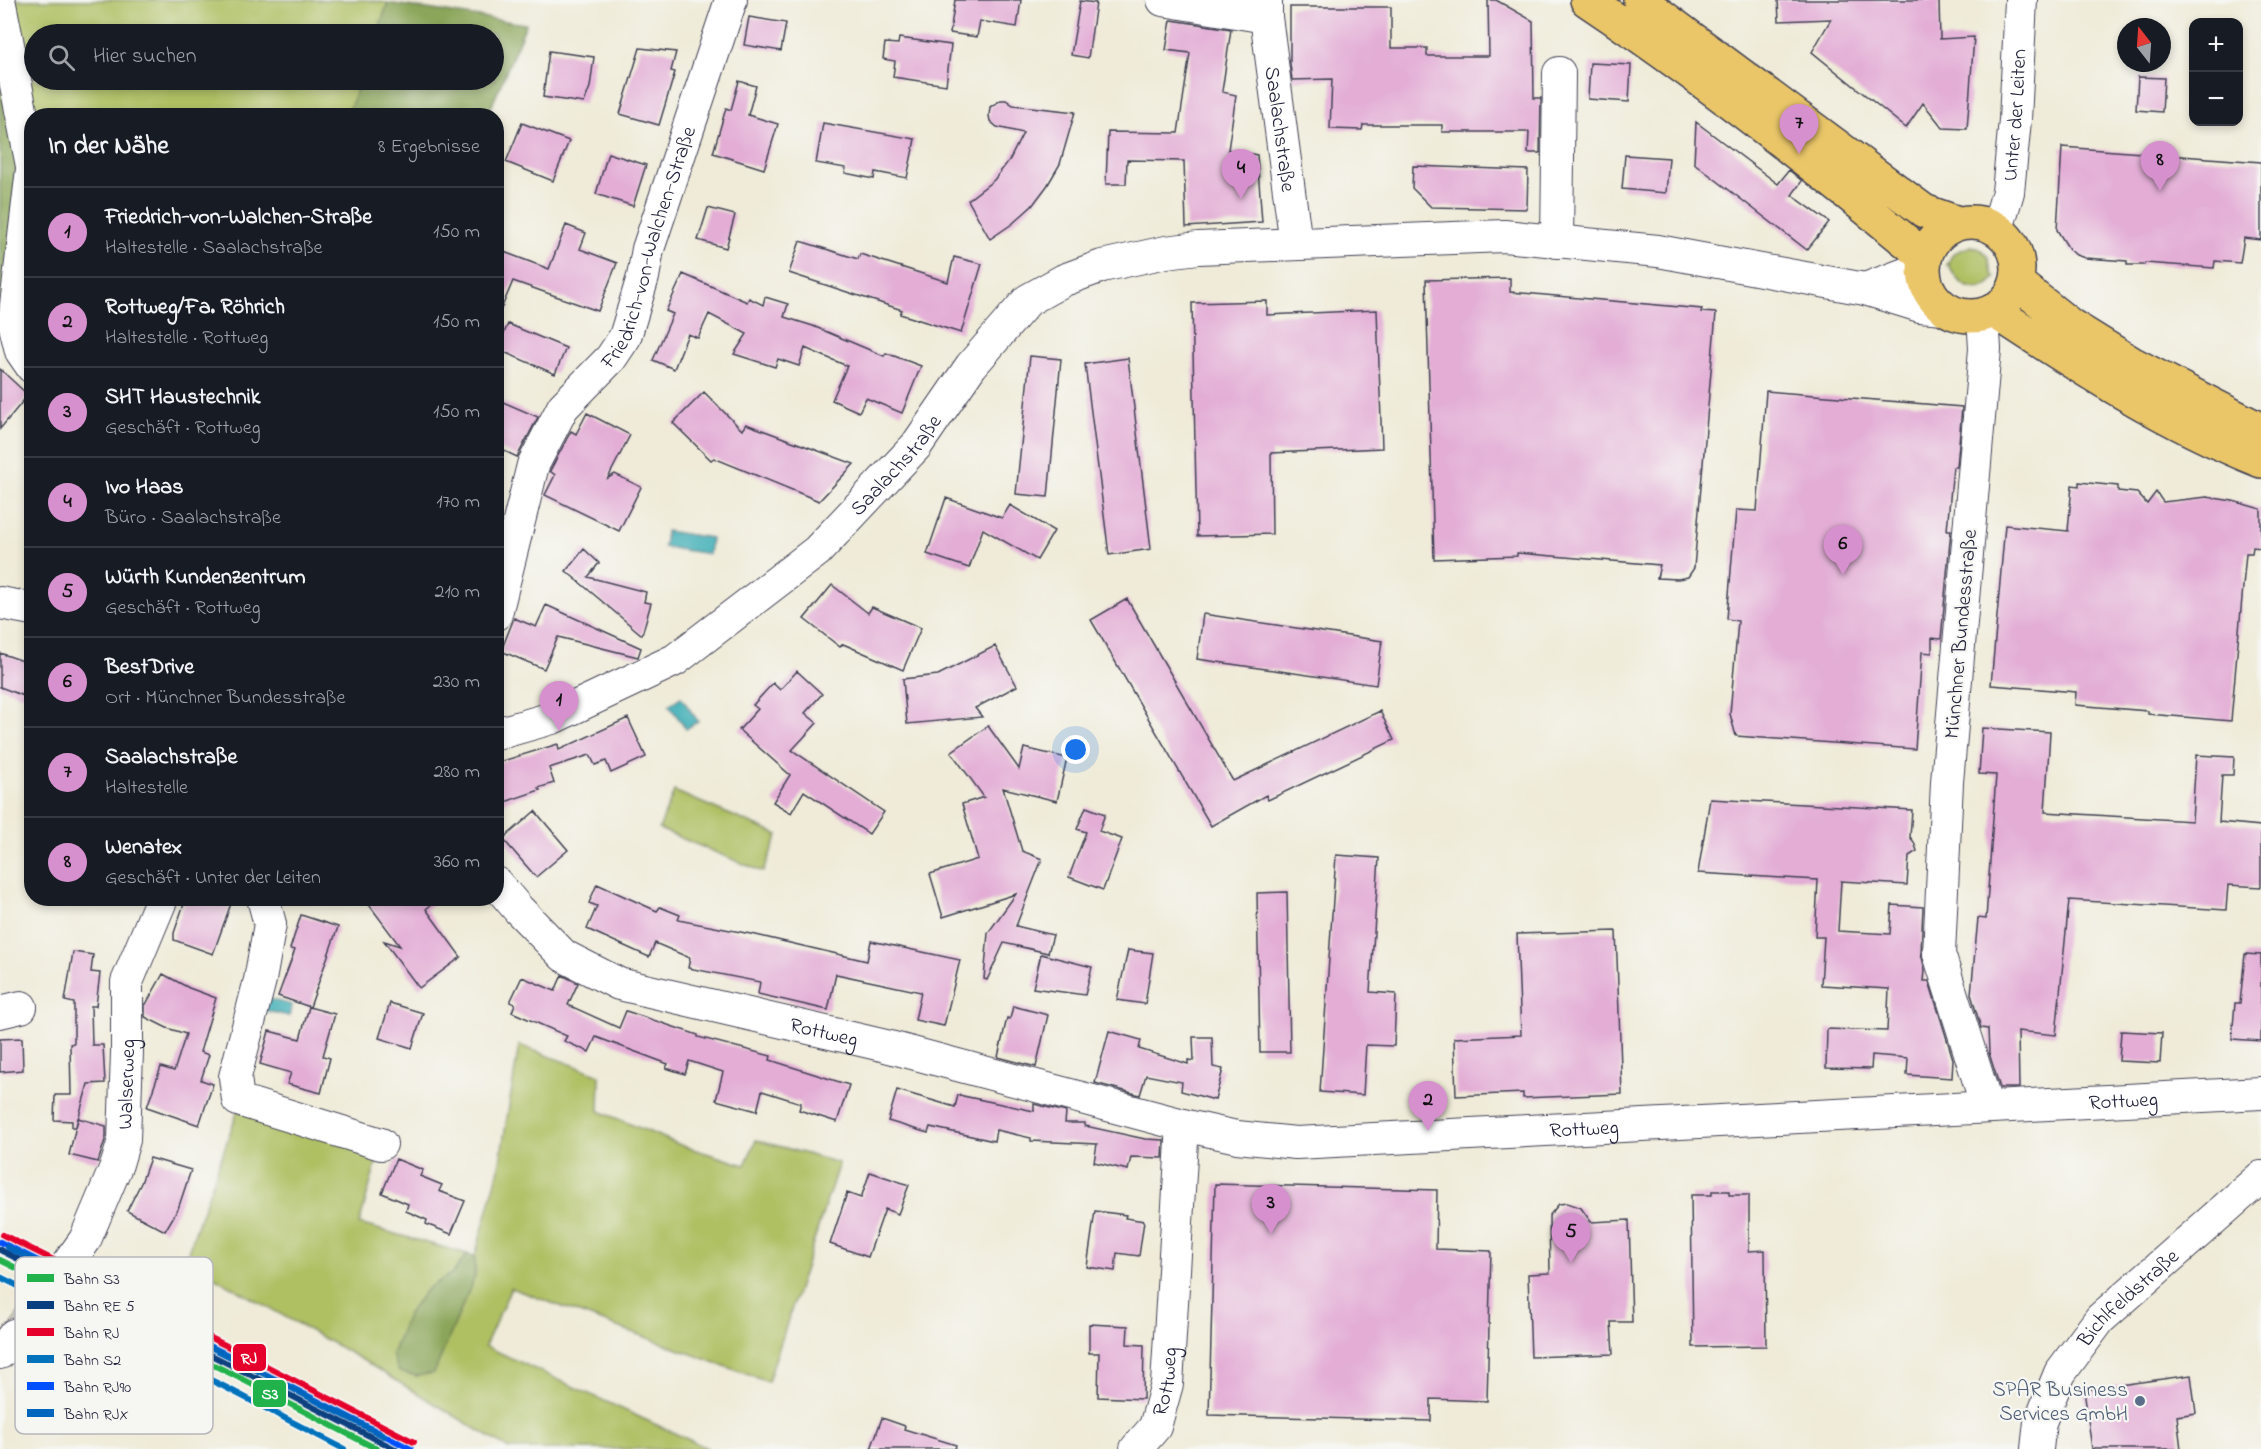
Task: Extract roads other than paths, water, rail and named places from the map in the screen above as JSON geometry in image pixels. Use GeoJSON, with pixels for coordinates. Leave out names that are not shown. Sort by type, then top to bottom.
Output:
{"type":"FeatureCollection","features":[{"type":"Feature","properties":{"kind":"main road"},"geometry":{"type":"LineString","coordinates":[[1587,0],[1664,52],[1799,154],[1924,262]]}},
{"type":"Feature","properties":{"kind":"main road"},"geometry":{"type":"LineString","coordinates":[[1640,0],[1924,211],[1958,223],[1985,223],[2009,239],[2016,253],[2019,268],[2017,283],[2004,304],[1988,313],[1962,315],[1944,308],[1932,297],[1926,282],[1924,262],[1932,242],[1943,231],[1958,223]]}},
{"type":"Feature","properties":{"kind":"main road"},"geometry":{"type":"LineString","coordinates":[[2017,283],[2070,325],[2133,364],[2261,430]]}},
{"type":"Feature","properties":{"kind":"main road"},"geometry":{"type":"LineString","coordinates":[[1988,313],[2173,421],[2261,461]]}},
{"type":"Feature","properties":{"kind":"street","name":"Friedrich-von-Walchen-Straße"},"geometry":{"type":"LineString","coordinates":[[504,582],[533,465],[562,407],[611,358],[625,337],[643,277],[648,249],[730,0]]}},
{"type":"Feature","properties":{"kind":"street","name":"Saalachstraße"},"geometry":{"type":"LineString","coordinates":[[1163,0],[1266,8],[1296,244]]}},
{"type":"Feature","properties":{"kind":"street","name":"Unter der Leiten"},"geometry":{"type":"LineString","coordinates":[[1997,229],[2008,192],[2015,120],[2021,0]]}},
{"type":"Feature","properties":{"kind":"street"},"geometry":{"type":"LineString","coordinates":[[0,4],[24,127]]}},
{"type":"Feature","properties":{"kind":"street"},"geometry":{"type":"LineString","coordinates":[[1557,242],[1559,73]]}},
{"type":"Feature","properties":{"kind":"street","name":"Saalachstraße"},"geometry":{"type":"LineString","coordinates":[[504,732],[552,718],[675,660],[817,551],[916,446],[971,366],[1028,300],[1064,280],[1102,266],[1166,252],[1198,248],[1504,236],[1658,251],[1865,289],[1920,306],[1944,308]]}},
{"type":"Feature","properties":{"kind":"street"},"geometry":{"type":"LineString","coordinates":[[24,240],[15,322],[24,355]]}},
{"type":"Feature","properties":{"kind":"street"},"geometry":{"type":"LineString","coordinates":[[1865,289],[1924,262]]}},
{"type":"Feature","properties":{"kind":"street","name":"Münchner Bundesstraße"},"geometry":{"type":"LineString","coordinates":[[1987,1107],[1939,954],[1947,783],[1988,313]]}},
{"type":"Feature","properties":{"kind":"street"},"geometry":{"type":"LineString","coordinates":[[0,603],[24,608]]}},
{"type":"Feature","properties":{"kind":"street","name":"Rottweg"},"geometry":{"type":"LineString","coordinates":[[504,892],[564,956],[620,984],[886,1046],[1183,1125],[1237,1137],[1296,1143],[2261,1093]]}},
{"type":"Feature","properties":{"kind":"street","name":"Walserweg"},"geometry":{"type":"LineString","coordinates":[[73,1257],[86,1240],[117,1164],[124,1140],[127,982],[159,906]]}},
{"type":"Feature","properties":{"kind":"street"},"geometry":{"type":"LineString","coordinates":[[265,906],[270,924],[252,1015],[235,1077],[238,1100],[381,1144]]}},
{"type":"Feature","properties":{"kind":"street","name":"Rottweg"},"geometry":{"type":"LineString","coordinates":[[1136,1449],[1155,1427],[1167,1384],[1183,1125]]}},
{"type":"Feature","properties":{"kind":"street","name":"Bichlfeldstraße"},"geometry":{"type":"LineString","coordinates":[[2037,1449],[2040,1422],[2060,1373],[2100,1319],[2261,1178]]}},
{"type":"Feature","properties":{"kind":"water"},"geometry":{"type":"Polygon","coordinates":[[[666,531],[711,538],[709,554],[664,547],[666,531]]]}},
{"type":"Feature","properties":{"kind":"water"},"geometry":{"type":"Polygon","coordinates":[[[681,697],[698,721],[686,729],[669,705],[681,697]]]}},
{"type":"Feature","properties":{"kind":"water"},"geometry":{"type":"Polygon","coordinates":[[[266,998],[292,1005],[289,1016],[263,1010],[266,998]]]}},
{"type":"Feature","properties":{"kind":"rail line","name":"RJ"},"geometry":{"type":"LineString","coordinates":[[3,1235],[47,1257]]}},
{"type":"Feature","properties":{"kind":"rail line","name":"RJ90"},"geometry":{"type":"LineString","coordinates":[[0,1242],[30,1257]]}},
{"type":"Feature","properties":{"kind":"rail line","name":"RJX"},"geometry":{"type":"LineString","coordinates":[[7,1247],[27,1257]]}},
{"type":"Feature","properties":{"kind":"rail line","name":"S3"},"geometry":{"type":"LineString","coordinates":[[0,1260],[15,1267]]}},
{"type":"Feature","properties":{"kind":"rail line","name":"S2"},"geometry":{"type":"LineString","coordinates":[[0,1277],[15,1284]]}},
{"type":"Feature","properties":{"kind":"rail line","name":"RJ"},"geometry":{"type":"LineString","coordinates":[[213,1339],[414,1442]]}},
{"type":"Feature","properties":{"kind":"rail line","name":"RJ90"},"geometry":{"type":"LineString","coordinates":[[213,1348],[411,1449]]}},
{"type":"Feature","properties":{"kind":"rail line","name":"RJX"},"geometry":{"type":"LineString","coordinates":[[213,1348],[384,1436]]}},
{"type":"Feature","properties":{"kind":"rail line","name":"S3"},"geometry":{"type":"LineString","coordinates":[[213,1365],[377,1449]]}},
{"type":"Feature","properties":{"kind":"rail line","name":"S2"},"geometry":{"type":"LineString","coordinates":[[213,1381],[344,1449]]}},
{"type":"Feature","properties":{"kind":"place","name":"Saalachstraße"},"geometry":{"type":"Point","coordinates":[1799,154]}},
{"type":"Feature","properties":{"kind":"place","name":"Wenatex"},"geometry":{"type":"Point","coordinates":[2160,191]}},
{"type":"Feature","properties":{"kind":"place","name":"Ivo Haas"},"geometry":{"type":"Point","coordinates":[1241,199]}},
{"type":"Feature","properties":{"kind":"place","name":"BestDrive"},"geometry":{"type":"Point","coordinates":[1843,575]}},
{"type":"Feature","properties":{"kind":"place","name":"Friedrich-von-Walchen-Straße"},"geometry":{"type":"Point","coordinates":[559,731]}},
{"type":"Feature","properties":{"kind":"place","name":"Rottweg/Fa. Röhrich"},"geometry":{"type":"Point","coordinates":[1428,1131]}},
{"type":"Feature","properties":{"kind":"place","name":"SHT Haustechnik"},"geometry":{"type":"Point","coordinates":[1271,1234]}},
{"type":"Feature","properties":{"kind":"place","name":"Würth Kundenzentrum"},"geometry":{"type":"Point","coordinates":[1571,1263]}},
{"type":"Feature","properties":{"kind":"place","name":"SPAR Business Services GmbH"},"geometry":{"type":"Point","coordinates":[2140,1401]}}]}
